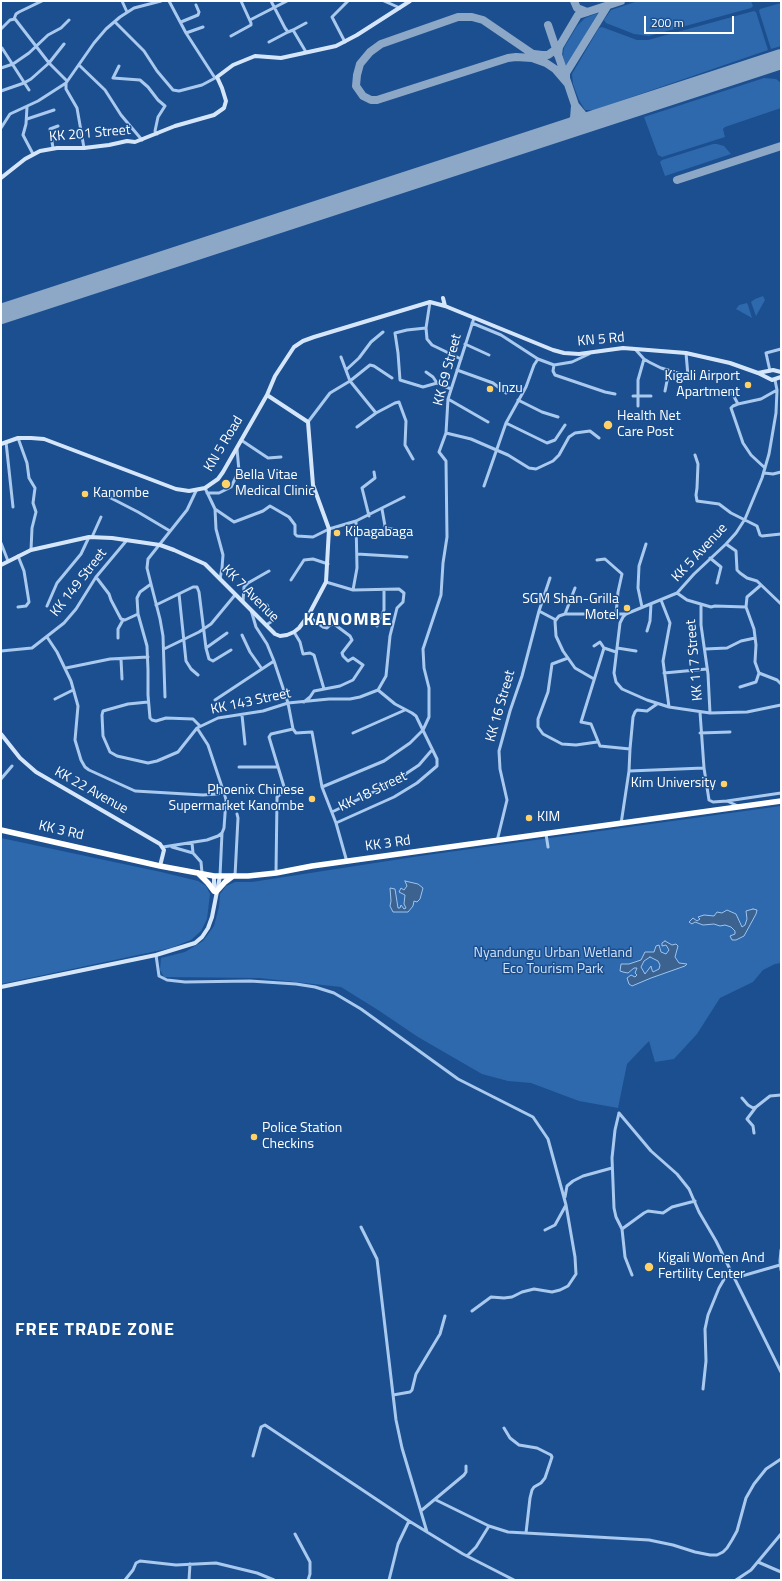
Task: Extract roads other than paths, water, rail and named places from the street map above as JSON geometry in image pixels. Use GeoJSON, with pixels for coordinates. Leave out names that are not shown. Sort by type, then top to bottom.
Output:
{"type":"FeatureCollection","features":[{"type":"Feature","properties":{"kind":"highway","name":"KK 3 Rd"},"geometry":{"type":"LineString","coordinates":[[1,830],[160,866],[217,876],[234,876],[276,873],[312,866],[781,801]]}},
{"type":"Feature","properties":{"kind":"highway"},"geometry":{"type":"LineString","coordinates":[[200,873],[215,892],[225,882],[234,876]]}},
{"type":"Feature","properties":{"kind":"main road"},"geometry":{"type":"LineString","coordinates":[[216,77],[232,65],[255,56],[281,58],[330,48],[345,42],[410,1]]}},
{"type":"Feature","properties":{"kind":"main road","name":"KK 201 Street"},"geometry":{"type":"LineString","coordinates":[[1,178],[33,154],[53,148],[84,148],[142,140],[175,126],[217,113],[225,106],[226,101],[222,88],[216,77]]}},
{"type":"Feature","properties":{"kind":"main road"},"geometry":{"type":"LineString","coordinates":[[443,298],[445,306]]}},
{"type":"Feature","properties":{"kind":"main road","name":"KN 5 Rd"},"geometry":{"type":"LineString","coordinates":[[430,302],[445,306],[553,350],[573,354],[590,353],[619,348],[686,353],[730,363],[758,373],[769,379],[775,380],[779,371],[773,370],[758,373]]}},
{"type":"Feature","properties":{"kind":"main road","name":"KN 5 Road"},"geometry":{"type":"LineString","coordinates":[[1,444],[18,438],[44,440],[176,489],[189,491],[205,488],[218,479],[266,395],[275,376],[294,347],[303,341],[430,302]]}},
{"type":"Feature","properties":{"kind":"main road"},"geometry":{"type":"LineString","coordinates":[[769,371],[767,376],[769,379]]}},
{"type":"Feature","properties":{"kind":"main road"},"geometry":{"type":"LineString","coordinates":[[775,380],[781,377]]}},
{"type":"Feature","properties":{"kind":"main road"},"geometry":{"type":"LineString","coordinates":[[266,395],[308,422],[313,485],[329,530],[326,582],[308,616],[294,632]]}},
{"type":"Feature","properties":{"kind":"main road","name":"KK 7 Avenue"},"geometry":{"type":"LineString","coordinates":[[1,564],[31,550],[91,537],[160,545],[197,559],[205,564],[272,632],[280,636],[294,632]]}},
{"type":"Feature","properties":{"kind":"main road","name":"KK 22 Avenue"},"geometry":{"type":"LineString","coordinates":[[1,734],[20,758],[36,772],[59,787],[128,824],[163,847]]}},
{"type":"Feature","properties":{"kind":"main road"},"geometry":{"type":"LineString","coordinates":[[160,866],[163,855],[163,847]]}},
{"type":"Feature","properties":{"kind":"main road"},"geometry":{"type":"LineString","coordinates":[[1,987],[156,955],[195,943],[202,937],[208,928],[212,917],[217,876]]}},
{"type":"Feature","properties":{"kind":"street"},"geometry":{"type":"LineString","coordinates":[[1,28],[10,20],[14,19],[16,14],[19,12],[42,1]]}},
{"type":"Feature","properties":{"kind":"street"},"geometry":{"type":"LineString","coordinates":[[122,1],[128,12]]}},
{"type":"Feature","properties":{"kind":"street"},"geometry":{"type":"LineString","coordinates":[[1,128],[10,114],[27,107],[66,82],[106,29],[128,12],[145,2],[161,1]]}},
{"type":"Feature","properties":{"kind":"street"},"geometry":{"type":"LineString","coordinates":[[115,22],[144,51],[157,71],[173,90],[179,91],[202,85],[216,77],[186,33],[169,1]]}},
{"type":"Feature","properties":{"kind":"street"},"geometry":{"type":"LineString","coordinates":[[231,36],[251,25],[241,1]]}},
{"type":"Feature","properties":{"kind":"street"},"geometry":{"type":"LineString","coordinates":[[271,1],[288,32]]}},
{"type":"Feature","properties":{"kind":"street"},"geometry":{"type":"LineString","coordinates":[[250,20],[287,1]]}},
{"type":"Feature","properties":{"kind":"street"},"geometry":{"type":"LineString","coordinates":[[345,42],[332,17],[348,1]]}},
{"type":"Feature","properties":{"kind":"street"},"geometry":{"type":"LineString","coordinates":[[384,1],[400,8]]}},
{"type":"Feature","properties":{"kind":"street"},"geometry":{"type":"LineString","coordinates":[[181,22],[198,15],[199,12],[196,5]]}},
{"type":"Feature","properties":{"kind":"street"},"geometry":{"type":"LineString","coordinates":[[14,19],[66,82],[66,89],[77,108],[84,148]]}},
{"type":"Feature","properties":{"kind":"street"},"geometry":{"type":"LineString","coordinates":[[1,68],[13,64],[36,47],[48,34],[61,28],[69,20]]}},
{"type":"Feature","properties":{"kind":"street"},"geometry":{"type":"LineString","coordinates":[[269,42],[306,23]]}},
{"type":"Feature","properties":{"kind":"street"},"geometry":{"type":"LineString","coordinates":[[186,33],[203,27]]}},
{"type":"Feature","properties":{"kind":"street"},"geometry":{"type":"LineString","coordinates":[[293,30],[306,52]]}},
{"type":"Feature","properties":{"kind":"street"},"geometry":{"type":"LineString","coordinates":[[1,91],[24,83],[49,63],[64,44]]}},
{"type":"Feature","properties":{"kind":"street"},"geometry":{"type":"LineString","coordinates":[[2,48],[29,90]]}},
{"type":"Feature","properties":{"kind":"street"},"geometry":{"type":"LineString","coordinates":[[79,65],[105,90],[121,115],[142,140]]}},
{"type":"Feature","properties":{"kind":"street"},"geometry":{"type":"LineString","coordinates":[[118,66],[112,77],[113,78],[140,80],[165,106],[158,118],[157,134]]}},
{"type":"Feature","properties":{"kind":"street"},"geometry":{"type":"LineString","coordinates":[[27,107],[23,135],[33,154]]}},
{"type":"Feature","properties":{"kind":"street"},"geometry":{"type":"LineString","coordinates":[[26,119],[54,110]]}},
{"type":"Feature","properties":{"kind":"street"},"geometry":{"type":"LineString","coordinates":[[53,148],[50,129],[58,126]]}},
{"type":"Feature","properties":{"kind":"street"},"geometry":{"type":"LineString","coordinates":[[430,302],[426,337],[432,345],[461,359]]}},
{"type":"Feature","properties":{"kind":"street","name":"KK 69 Street"},"geometry":{"type":"LineString","coordinates":[[422,730],[429,716],[430,705],[428,683],[424,668],[423,649],[441,596],[442,563],[447,542],[446,461],[439,452],[446,433],[448,399],[474,318]]}},
{"type":"Feature","properties":{"kind":"street"},"geometry":{"type":"LineString","coordinates":[[472,323],[501,335],[538,359],[554,365],[572,362],[590,353]]}},
{"type":"Feature","properties":{"kind":"street"},"geometry":{"type":"LineString","coordinates":[[426,328],[395,333],[398,353],[399,378],[401,381],[423,387],[437,383],[451,389]]}},
{"type":"Feature","properties":{"kind":"street"},"geometry":{"type":"LineString","coordinates":[[346,370],[360,358],[370,342],[383,332]]}},
{"type":"Feature","properties":{"kind":"street"},"geometry":{"type":"LineString","coordinates":[[508,340],[511,332]]}},
{"type":"Feature","properties":{"kind":"street"},"geometry":{"type":"LineString","coordinates":[[465,344],[489,355]]}},
{"type":"Feature","properties":{"kind":"street"},"geometry":{"type":"LineString","coordinates":[[635,349],[644,359],[656,366],[688,376],[686,353]]}},
{"type":"Feature","properties":{"kind":"street"},"geometry":{"type":"LineString","coordinates":[[769,371],[766,353],[781,349]]}},
{"type":"Feature","properties":{"kind":"street"},"geometry":{"type":"LineString","coordinates":[[341,357],[350,381],[376,413]]}},
{"type":"Feature","properties":{"kind":"street"},"geometry":{"type":"LineString","coordinates":[[484,486],[506,423],[526,388],[534,365],[538,359]]}},
{"type":"Feature","properties":{"kind":"street"},"geometry":{"type":"LineString","coordinates":[[638,406],[638,380],[644,359]]}},
{"type":"Feature","properties":{"kind":"street"},"geometry":{"type":"LineString","coordinates":[[308,422],[326,398],[335,390],[372,365],[392,378]]}},
{"type":"Feature","properties":{"kind":"street"},"geometry":{"type":"LineString","coordinates":[[554,365],[553,372],[556,375],[615,394]]}},
{"type":"Feature","properties":{"kind":"street"},"geometry":{"type":"LineString","coordinates":[[457,370],[493,383],[506,393]]}},
{"type":"Feature","properties":{"kind":"street"},"geometry":{"type":"LineString","coordinates":[[665,391],[669,371]]}},
{"type":"Feature","properties":{"kind":"street"},"geometry":{"type":"LineString","coordinates":[[426,372],[434,377],[437,383]]}},
{"type":"Feature","properties":{"kind":"street","name":"KK 5 Avenue"},"geometry":{"type":"LineString","coordinates":[[626,614],[677,593],[710,558],[726,544],[745,519],[764,473],[772,440],[776,413],[777,390],[775,380]]}},
{"type":"Feature","properties":{"kind":"street"},"geometry":{"type":"LineString","coordinates":[[765,468],[748,452],[743,443],[731,407],[761,399],[777,390]]}},
{"type":"Feature","properties":{"kind":"street"},"geometry":{"type":"LineString","coordinates":[[731,391],[738,404]]}},
{"type":"Feature","properties":{"kind":"street"},"geometry":{"type":"LineString","coordinates":[[633,396],[651,396]]}},
{"type":"Feature","properties":{"kind":"street"},"geometry":{"type":"LineString","coordinates":[[448,399],[488,422]]}},
{"type":"Feature","properties":{"kind":"street"},"geometry":{"type":"LineString","coordinates":[[518,400],[542,412],[558,417]]}},
{"type":"Feature","properties":{"kind":"street"},"geometry":{"type":"LineString","coordinates":[[357,427],[376,413],[395,403],[400,403],[406,421],[405,444],[413,459]]}},
{"type":"Feature","properties":{"kind":"street"},"geometry":{"type":"LineString","coordinates":[[506,423],[544,442],[549,443],[555,440],[565,425]]}},
{"type":"Feature","properties":{"kind":"street"},"geometry":{"type":"LineString","coordinates":[[446,433],[471,439],[508,455],[529,468],[536,469],[553,461],[559,455],[569,437],[575,433],[590,431],[599,438]]}},
{"type":"Feature","properties":{"kind":"street"},"geometry":{"type":"LineString","coordinates":[[18,438],[27,463],[30,481],[35,488],[33,503],[36,512],[32,528],[31,550]]}},
{"type":"Feature","properties":{"kind":"street"},"geometry":{"type":"LineString","coordinates":[[241,440],[268,458],[281,457]]}},
{"type":"Feature","properties":{"kind":"street"},"geometry":{"type":"LineString","coordinates":[[6,442],[13,507]]}},
{"type":"Feature","properties":{"kind":"street"},"geometry":{"type":"LineString","coordinates":[[207,493],[219,493],[226,491],[234,482],[239,471],[236,448]]}},
{"type":"Feature","properties":{"kind":"street"},"geometry":{"type":"LineString","coordinates":[[695,455],[698,464],[697,501],[719,504],[730,513],[757,526],[760,535],[762,536],[781,534]]}},
{"type":"Feature","properties":{"kind":"street"},"geometry":{"type":"LineString","coordinates":[[368,516],[362,488],[375,478],[374,472]]}},
{"type":"Feature","properties":{"kind":"street"},"geometry":{"type":"LineString","coordinates":[[764,473],[773,474],[781,472]]}},
{"type":"Feature","properties":{"kind":"street"},"geometry":{"type":"LineString","coordinates":[[205,488],[215,509],[216,529],[223,555],[220,579]]}},
{"type":"Feature","properties":{"kind":"street"},"geometry":{"type":"LineString","coordinates":[[165,697],[164,649],[160,620],[147,568],[148,559],[187,510],[196,490]]}},
{"type":"Feature","properties":{"kind":"street"},"geometry":{"type":"LineString","coordinates":[[103,494],[170,531]]}},
{"type":"Feature","properties":{"kind":"street"},"geometry":{"type":"LineString","coordinates":[[215,509],[234,522],[263,512],[270,506],[289,517],[295,525],[296,534],[301,538],[313,537],[356,521],[404,497]]}},
{"type":"Feature","properties":{"kind":"street"},"geometry":{"type":"LineString","coordinates":[[382,509],[386,528],[396,530]]}},
{"type":"Feature","properties":{"kind":"street"},"geometry":{"type":"LineString","coordinates":[[47,606],[57,583],[81,554],[101,518]]}},
{"type":"Feature","properties":{"kind":"street"},"geometry":{"type":"LineString","coordinates":[[353,590],[357,568],[356,521]]}},
{"type":"Feature","properties":{"kind":"street","name":"KK 149 Street"},"geometry":{"type":"LineString","coordinates":[[1,651],[32,648],[64,623],[76,609],[96,577],[127,540]]}},
{"type":"Feature","properties":{"kind":"street"},"geometry":{"type":"LineString","coordinates":[[1,543],[8,561]]}},
{"type":"Feature","properties":{"kind":"street"},"geometry":{"type":"LineString","coordinates":[[642,607],[638,580],[639,566],[646,544]]}},
{"type":"Feature","properties":{"kind":"street"},"geometry":{"type":"LineString","coordinates":[[726,544],[736,551],[737,570],[747,578],[761,584],[781,604]]}},
{"type":"Feature","properties":{"kind":"street"},"geometry":{"type":"LineString","coordinates":[[357,554],[407,558]]}},
{"type":"Feature","properties":{"kind":"street"},"geometry":{"type":"LineString","coordinates":[[18,556],[24,571],[30,602],[26,606],[18,607]]}},
{"type":"Feature","properties":{"kind":"street"},"geometry":{"type":"LineString","coordinates":[[710,558],[721,567],[717,583]]}},
{"type":"Feature","properties":{"kind":"street"},"geometry":{"type":"LineString","coordinates":[[291,580],[304,560],[312,559],[328,564]]}},
{"type":"Feature","properties":{"kind":"street"},"geometry":{"type":"LineString","coordinates":[[597,560],[605,559],[622,574],[618,592],[616,614]]}},
{"type":"Feature","properties":{"kind":"street"},"geometry":{"type":"LineString","coordinates":[[243,602],[244,587],[248,583],[270,571]]}},
{"type":"Feature","properties":{"kind":"street"},"geometry":{"type":"LineString","coordinates":[[96,577],[109,594],[123,620]]}},
{"type":"Feature","properties":{"kind":"street","name":"KK 16 Street"},"geometry":{"type":"LineString","coordinates":[[497,841],[507,800],[500,769],[499,751],[510,711],[522,676],[539,611],[550,578]]}},
{"type":"Feature","properties":{"kind":"street"},"geometry":{"type":"LineString","coordinates":[[326,582],[353,590],[399,589],[404,595],[403,602],[397,608],[390,636],[386,676],[378,690]]}},
{"type":"Feature","properties":{"kind":"street","name":"KK 143 Street"},"geometry":{"type":"LineString","coordinates":[[151,584],[140,592],[137,598],[138,614],[146,640],[148,657],[148,702],[150,718],[152,720],[156,721],[166,718],[193,719],[199,727],[218,718],[263,711],[288,703],[329,699],[350,699],[378,690]]}},
{"type":"Feature","properties":{"kind":"street"},"geometry":{"type":"LineString","coordinates":[[740,688],[756,682],[759,673],[755,662],[755,638],[752,622],[746,607],[747,597],[761,584]]}},
{"type":"Feature","properties":{"kind":"street"},"geometry":{"type":"LineString","coordinates":[[156,605],[193,587],[199,588],[206,648],[210,661],[231,650]]}},
{"type":"Feature","properties":{"kind":"street"},"geometry":{"type":"LineString","coordinates":[[565,614],[575,588]]}},
{"type":"Feature","properties":{"kind":"street"},"geometry":{"type":"LineString","coordinates":[[377,626],[384,610],[384,590]]}},
{"type":"Feature","properties":{"kind":"street"},"geometry":{"type":"LineString","coordinates":[[677,593],[687,600],[701,605],[711,607],[746,607]]}},
{"type":"Feature","properties":{"kind":"street"},"geometry":{"type":"LineString","coordinates":[[179,594],[186,661],[198,676]]}},
{"type":"Feature","properties":{"kind":"street"},"geometry":{"type":"LineString","coordinates":[[164,649],[211,624],[235,595]]}},
{"type":"Feature","properties":{"kind":"street"},"geometry":{"type":"LineString","coordinates":[[661,600],[670,623],[663,661],[669,707]]}},
{"type":"Feature","properties":{"kind":"street"},"geometry":{"type":"LineString","coordinates":[[647,631],[650,621],[651,604]]}},
{"type":"Feature","properties":{"kind":"street"},"geometry":{"type":"LineString","coordinates":[[266,625],[274,620],[267,605]]}},
{"type":"Feature","properties":{"kind":"street","name":"KK 117 Street"},"geometry":{"type":"LineString","coordinates":[[701,605],[710,713]]}},
{"type":"Feature","properties":{"kind":"street"},"geometry":{"type":"LineString","coordinates":[[251,610],[256,627],[267,644],[274,661],[288,703],[293,729],[296,733],[312,732],[322,787],[336,823]]}},
{"type":"Feature","properties":{"kind":"street"},"geometry":{"type":"LineString","coordinates":[[539,611],[556,620]]}},
{"type":"Feature","properties":{"kind":"street"},"geometry":{"type":"LineString","coordinates":[[118,638],[118,629],[123,620],[138,614]]}},
{"type":"Feature","properties":{"kind":"street"},"geometry":{"type":"LineString","coordinates":[[594,680],[578,670],[559,644],[554,627],[556,620],[559,616],[565,614],[626,614]]}},
{"type":"Feature","properties":{"kind":"street"},"geometry":{"type":"LineString","coordinates":[[626,614],[620,623],[614,674],[618,686],[636,696],[657,704],[700,712],[747,712],[781,705]]}},
{"type":"Feature","properties":{"kind":"street"},"geometry":{"type":"LineString","coordinates":[[300,703],[310,697],[314,691],[340,686],[352,680],[363,665],[354,658],[348,661],[343,656],[342,653],[352,640],[350,636],[334,624],[327,628],[323,627],[308,616]]}},
{"type":"Feature","properties":{"kind":"street"},"geometry":{"type":"LineString","coordinates":[[294,632],[300,642],[302,654],[310,653],[314,655],[324,689]]}},
{"type":"Feature","properties":{"kind":"street"},"geometry":{"type":"LineString","coordinates":[[206,648],[227,633]]}},
{"type":"Feature","properties":{"kind":"street"},"geometry":{"type":"LineString","coordinates":[[242,635],[250,652],[262,669]]}},
{"type":"Feature","properties":{"kind":"street"},"geometry":{"type":"LineString","coordinates":[[47,637],[66,668],[71,681],[78,706],[75,740],[81,760],[85,767],[135,791],[203,795],[223,792]]}},
{"type":"Feature","properties":{"kind":"street"},"geometry":{"type":"LineString","coordinates":[[705,649],[727,648],[741,641],[755,638]]}},
{"type":"Feature","properties":{"kind":"street"},"geometry":{"type":"LineString","coordinates":[[594,646],[599,642],[604,648],[636,651]]}},
{"type":"Feature","properties":{"kind":"street"},"geometry":{"type":"LineString","coordinates":[[604,648],[581,722],[591,724],[597,742],[602,748],[630,749]]}},
{"type":"Feature","properties":{"kind":"street"},"geometry":{"type":"LineString","coordinates":[[66,668],[110,659],[148,657]]}},
{"type":"Feature","properties":{"kind":"street"},"geometry":{"type":"LineString","coordinates":[[568,658],[552,664],[548,692],[538,719],[538,727],[543,734],[562,744],[597,742]]}},
{"type":"Feature","properties":{"kind":"street"},"geometry":{"type":"LineString","coordinates":[[121,659],[122,679]]}},
{"type":"Feature","properties":{"kind":"street"},"geometry":{"type":"LineString","coordinates":[[215,700],[274,661]]}},
{"type":"Feature","properties":{"kind":"street"},"geometry":{"type":"LineString","coordinates":[[664,673],[707,668]]}},
{"type":"Feature","properties":{"kind":"street"},"geometry":{"type":"LineString","coordinates":[[759,673],[777,680],[781,684]]}},
{"type":"Feature","properties":{"kind":"street"},"geometry":{"type":"LineString","coordinates":[[55,699],[73,690]]}},
{"type":"Feature","properties":{"kind":"street","name":"KK 18 Street"},"geometry":{"type":"LineString","coordinates":[[347,862],[336,823],[394,797],[417,783],[437,766],[437,760],[431,751],[416,716],[395,704],[378,690]]}},
{"type":"Feature","properties":{"kind":"street"},"geometry":{"type":"LineString","coordinates":[[148,702],[128,704],[103,711],[103,736],[110,752],[117,756],[148,763],[174,755],[199,727],[208,745],[226,800],[225,823],[222,833],[217,876]]}},
{"type":"Feature","properties":{"kind":"street"},"geometry":{"type":"LineString","coordinates":[[622,824],[629,771],[633,717],[637,710],[647,711],[657,704]]}},
{"type":"Feature","properties":{"kind":"street"},"geometry":{"type":"LineString","coordinates":[[353,733],[406,710]]}},
{"type":"Feature","properties":{"kind":"street"},"geometry":{"type":"LineString","coordinates":[[700,712],[700,733],[709,800],[713,802],[727,801],[781,793]]}},
{"type":"Feature","properties":{"kind":"street"},"geometry":{"type":"LineString","coordinates":[[242,715],[245,744]]}},
{"type":"Feature","properties":{"kind":"street"},"geometry":{"type":"LineString","coordinates":[[276,873],[277,799],[285,790],[269,736],[271,734],[293,729]]}},
{"type":"Feature","properties":{"kind":"street"},"geometry":{"type":"LineString","coordinates":[[322,787],[384,761],[410,743],[422,730]]}},
{"type":"Feature","properties":{"kind":"street"},"geometry":{"type":"LineString","coordinates":[[700,733],[730,732]]}},
{"type":"Feature","properties":{"kind":"street"},"geometry":{"type":"LineString","coordinates":[[332,812],[388,785],[419,765],[431,751]]}},
{"type":"Feature","properties":{"kind":"street"},"geometry":{"type":"LineString","coordinates":[[1,779],[12,766]]}},
{"type":"Feature","properties":{"kind":"street"},"geometry":{"type":"LineString","coordinates":[[239,767],[277,767]]}},
{"type":"Feature","properties":{"kind":"street"},"geometry":{"type":"LineString","coordinates":[[629,771],[704,768]]}},
{"type":"Feature","properties":{"kind":"street"},"geometry":{"type":"LineString","coordinates":[[727,801],[739,806]]}},
{"type":"Feature","properties":{"kind":"street"},"geometry":{"type":"LineString","coordinates":[[234,876],[237,814]]}},
{"type":"Feature","properties":{"kind":"street"},"geometry":{"type":"LineString","coordinates":[[163,847],[207,840],[222,833]]}},
{"type":"Feature","properties":{"kind":"street"},"geometry":{"type":"LineString","coordinates":[[546,834],[548,847]]}},
{"type":"Feature","properties":{"kind":"street"},"geometry":{"type":"LineString","coordinates":[[192,843],[193,853]]}},
{"type":"Feature","properties":{"kind":"street"},"geometry":{"type":"LineString","coordinates":[[170,846],[193,853],[201,862],[200,873]]}},
{"type":"Feature","properties":{"kind":"street"},"geometry":{"type":"LineString","coordinates":[[156,955],[159,976],[167,980],[185,982],[250,981],[296,984],[315,987],[341,996],[458,1079],[533,1117],[548,1139],[566,1204],[575,1257],[576,1274],[568,1286],[560,1290],[552,1292],[534,1289],[522,1292],[512,1297],[491,1297],[472,1311]]}},
{"type":"Feature","properties":{"kind":"street"},"geometry":{"type":"LineString","coordinates":[[754,1133],[753,1126],[745,1120],[756,1107],[770,1096],[781,1095]]}},
{"type":"Feature","properties":{"kind":"street"},"geometry":{"type":"LineString","coordinates":[[742,1098],[751,1108],[751,1114]]}},
{"type":"Feature","properties":{"kind":"street"},"geometry":{"type":"LineString","coordinates":[[751,1108],[756,1107]]}},
{"type":"Feature","properties":{"kind":"street"},"geometry":{"type":"LineString","coordinates":[[632,1275],[625,1257],[622,1229],[614,1213],[612,1168],[613,1147],[619,1112],[651,1151],[684,1181],[699,1212],[716,1241],[781,1372]]}},
{"type":"Feature","properties":{"kind":"street"},"geometry":{"type":"LineString","coordinates":[[545,1230],[555,1226],[566,1204],[566,1192],[570,1183],[578,1178],[612,1168]]}},
{"type":"Feature","properties":{"kind":"street"},"geometry":{"type":"LineString","coordinates":[[622,1229],[648,1211],[663,1213],[672,1207],[695,1201]]}},
{"type":"Feature","properties":{"kind":"street"},"geometry":{"type":"LineString","coordinates":[[361,1227],[375,1253],[378,1264],[396,1420],[402,1448],[422,1510],[427,1532]]}},
{"type":"Feature","properties":{"kind":"street"},"geometry":{"type":"LineString","coordinates":[[781,1250],[781,1270]]}},
{"type":"Feature","properties":{"kind":"street"},"geometry":{"type":"LineString","coordinates":[[734,1278],[780,1265]]}},
{"type":"Feature","properties":{"kind":"street"},"geometry":{"type":"LineString","coordinates":[[703,1389],[706,1361],[705,1329],[708,1315],[719,1288],[730,1269]]}},
{"type":"Feature","properties":{"kind":"street"},"geometry":{"type":"LineString","coordinates":[[393,1395],[410,1392],[412,1390],[416,1374],[440,1334],[445,1316]]}},
{"type":"Feature","properties":{"kind":"street"},"geometry":{"type":"LineString","coordinates":[[253,1456],[260,1427],[265,1424],[409,1522],[467,1556],[514,1580]]}},
{"type":"Feature","properties":{"kind":"street"},"geometry":{"type":"LineString","coordinates":[[504,1428],[510,1438],[519,1445],[537,1448],[551,1455],[552,1457],[545,1478],[532,1490],[526,1533]]}},
{"type":"Feature","properties":{"kind":"street"},"geometry":{"type":"LineString","coordinates":[[436,1500],[489,1526],[501,1530],[526,1533],[649,1540],[673,1545],[695,1552],[717,1555],[727,1548],[737,1531],[742,1509],[754,1484],[766,1469],[781,1459]]}},
{"type":"Feature","properties":{"kind":"street"},"geometry":{"type":"LineString","coordinates":[[422,1510],[436,1500],[466,1472],[466,1466]]}},
{"type":"Feature","properties":{"kind":"street"},"geometry":{"type":"LineString","coordinates":[[389,1580],[398,1544],[409,1522]]}},
{"type":"Feature","properties":{"kind":"street"},"geometry":{"type":"LineString","coordinates":[[467,1556],[476,1547],[489,1526]]}},
{"type":"Feature","properties":{"kind":"street"},"geometry":{"type":"LineString","coordinates":[[295,1534],[310,1562],[310,1574],[308,1580]]}},
{"type":"Feature","properties":{"kind":"street"},"geometry":{"type":"LineString","coordinates":[[736,1580],[747,1574],[781,1534]]}},
{"type":"Feature","properties":{"kind":"street"},"geometry":{"type":"LineString","coordinates":[[125,1580],[138,1562],[170,1565],[216,1563],[257,1573],[274,1580]]}},
{"type":"Feature","properties":{"kind":"street"},"geometry":{"type":"LineString","coordinates":[[758,1562],[781,1572]]}},
{"type":"Feature","properties":{"kind":"street"},"geometry":{"type":"LineString","coordinates":[[189,1580],[190,1564]]}},
{"type":"Feature","properties":{"kind":"place","name":"Kigali Airport Apartment"},"geometry":{"type":"Point","coordinates":[748,385]}},
{"type":"Feature","properties":{"kind":"place","name":"Inzu"},"geometry":{"type":"Point","coordinates":[490,389]}},
{"type":"Feature","properties":{"kind":"place","name":"Health Net Care Post"},"geometry":{"type":"Point","coordinates":[608,425]}},
{"type":"Feature","properties":{"kind":"place","name":"Bella Vitae Medical Clinic"},"geometry":{"type":"Point","coordinates":[226,484]}},
{"type":"Feature","properties":{"kind":"place","name":"Kanombe"},"geometry":{"type":"Point","coordinates":[85,494]}},
{"type":"Feature","properties":{"kind":"place","name":"Kibagabaga"},"geometry":{"type":"Point","coordinates":[337,533]}},
{"type":"Feature","properties":{"kind":"place","name":"SGM Shan-Grilla Motel"},"geometry":{"type":"Point","coordinates":[627,608]}},
{"type":"Feature","properties":{"kind":"place","name":"Kim University"},"geometry":{"type":"Point","coordinates":[724,784]}},
{"type":"Feature","properties":{"kind":"place","name":"Phoenix Chinese Supermarket Kanombe"},"geometry":{"type":"Point","coordinates":[312,799]}},
{"type":"Feature","properties":{"kind":"place","name":"KIM"},"geometry":{"type":"Point","coordinates":[529,818]}},
{"type":"Feature","properties":{"kind":"place","name":"Police Station Checkins"},"geometry":{"type":"Point","coordinates":[254,1137]}},
{"type":"Feature","properties":{"kind":"place","name":"Kigali Women And Fertility Center"},"geometry":{"type":"Point","coordinates":[649,1267]}},
{"type":"Feature","properties":{"kind":"district","name":"KANOMBE"},"geometry":{"type":"Point","coordinates":[348,621]}},
{"type":"Feature","properties":{"kind":"district","name":"FREE TRADE ZONE"},"geometry":{"type":"Point","coordinates":[95,1331]}},
{"type":"Feature","properties":{"kind":"park label","name":"Nyandungu Urban Wetland Eco Tourism Park"},"geometry":{"type":"Point","coordinates":[553,962]}}]}
